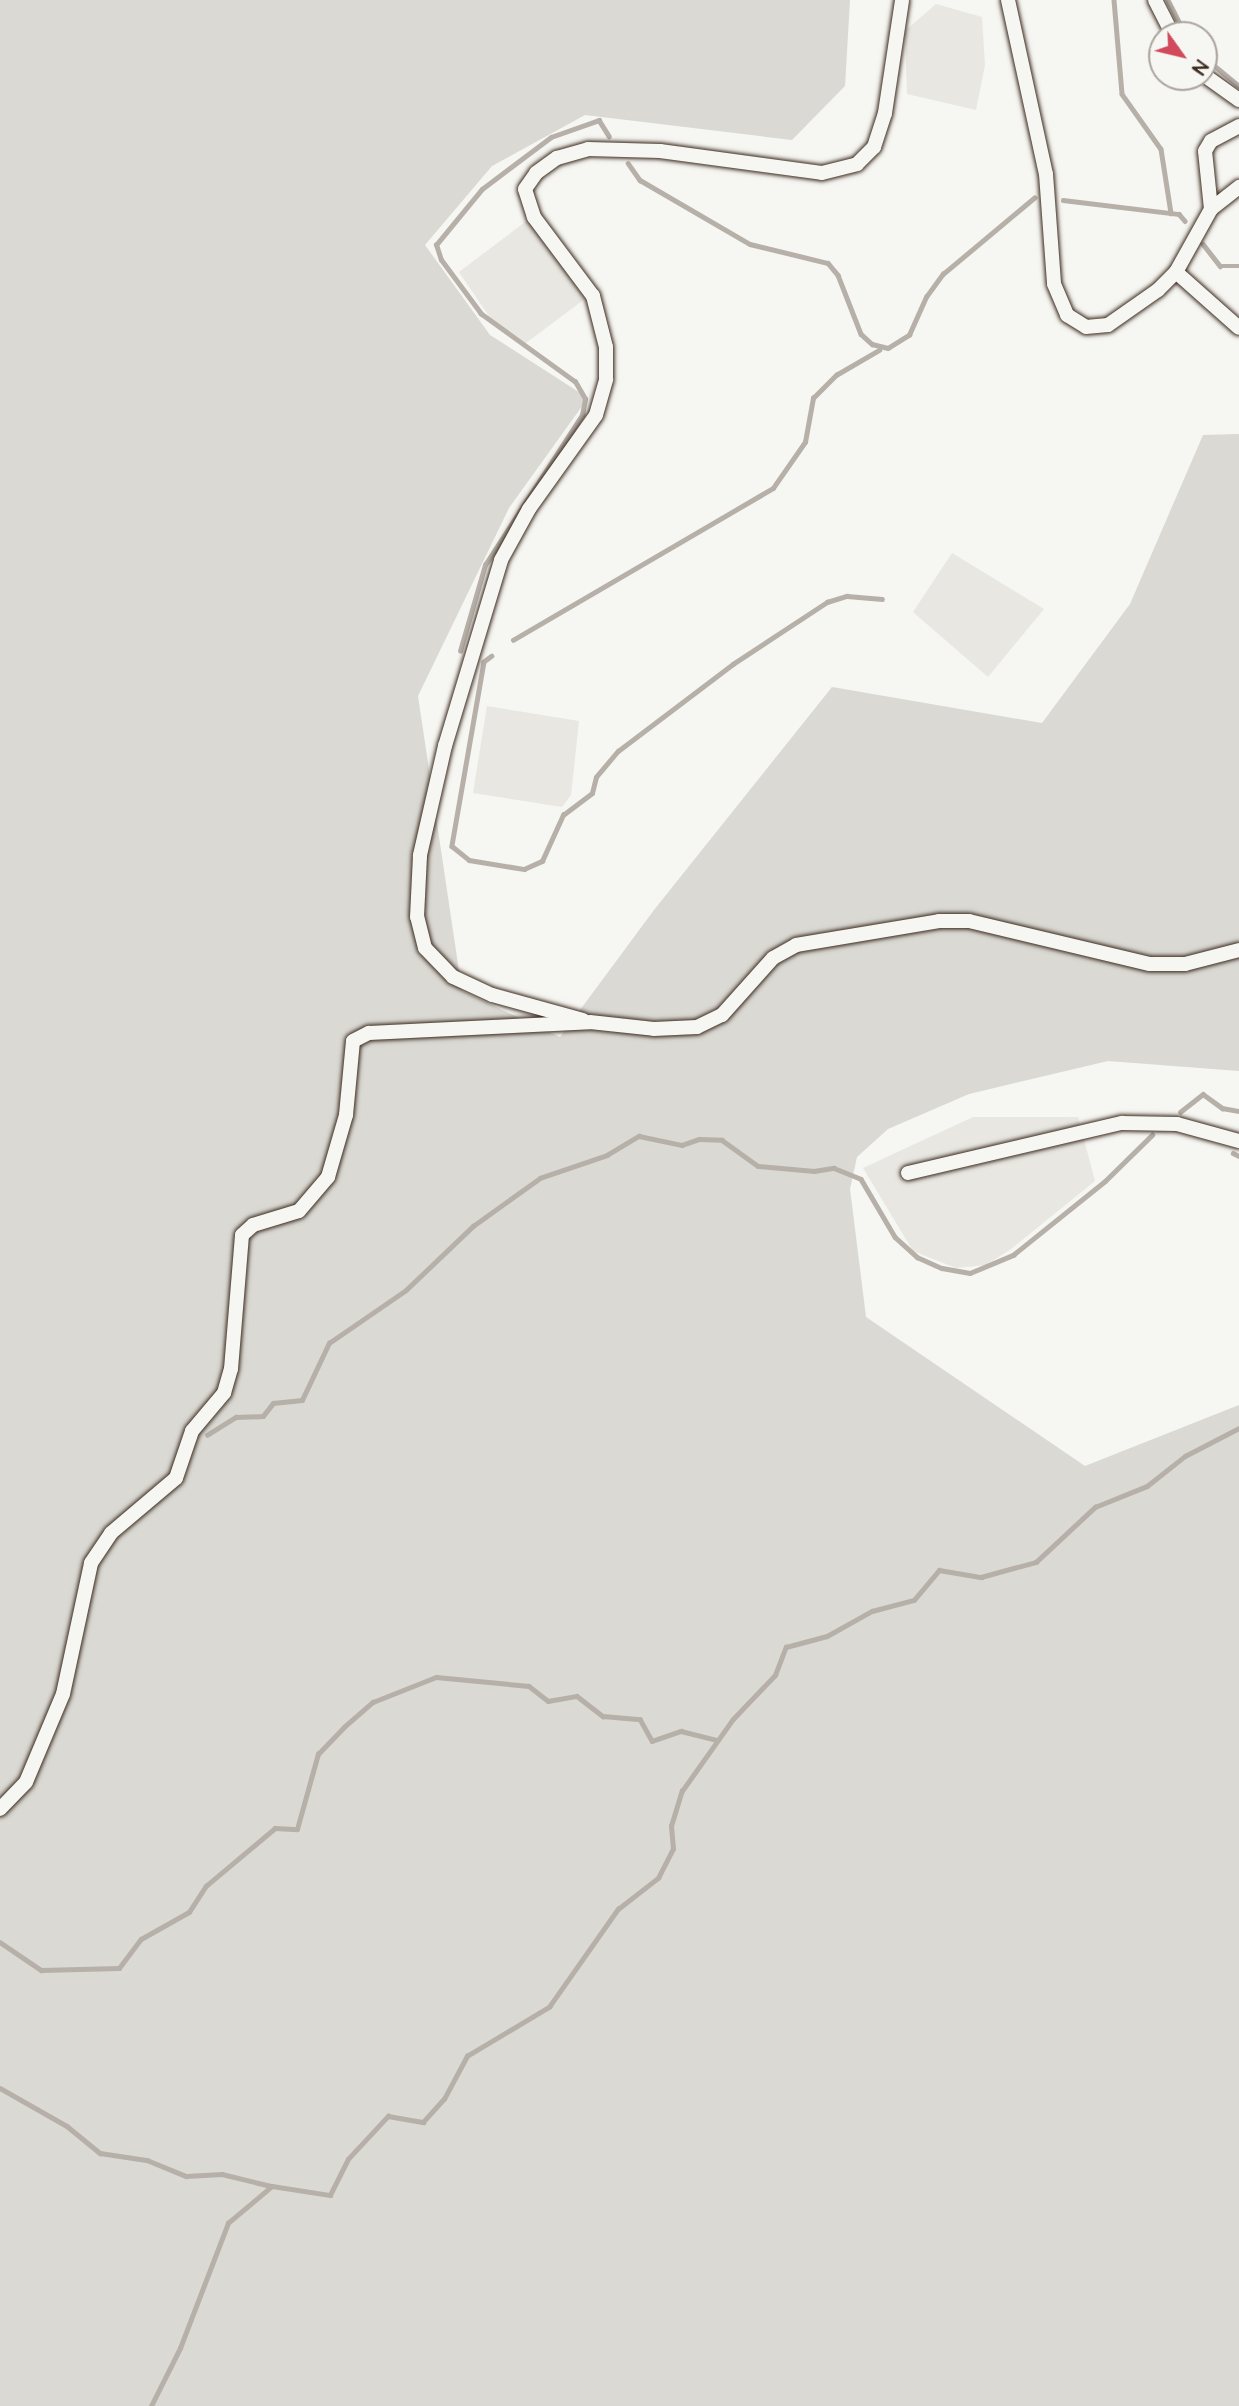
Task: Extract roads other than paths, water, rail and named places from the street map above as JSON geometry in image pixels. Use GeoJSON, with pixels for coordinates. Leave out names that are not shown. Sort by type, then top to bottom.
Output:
{"type":"FeatureCollection","features":[{"type":"Feature","properties":{"kind":"street"},"geometry":{"type":"LineString","coordinates":[[590,1022],[465,984],[432,958],[419,936],[416,917],[419,855],[445,746],[501,560],[519,523],[596,415],[606,379],[606,347],[593,296],[534,217],[525,189],[536,173],[557,158],[589,149],[660,151],[822,173],[857,164],[874,147],[885,113],[902,0]]}},
{"type":"Feature","properties":{"kind":"street"},"geometry":{"type":"LineString","coordinates":[[1008,0],[1046,174],[1054,284],[1062,310],[1086,327],[1108,325],[1175,272],[1211,209],[1239,187]]}},
{"type":"Feature","properties":{"kind":"street"},"geometry":{"type":"LineString","coordinates":[[1155,0],[1166,21]]}},
{"type":"Feature","properties":{"kind":"street"},"geometry":{"type":"LineString","coordinates":[[1218,85],[1239,100]]}},
{"type":"Feature","properties":{"kind":"street"},"geometry":{"type":"LineString","coordinates":[[1211,209],[1205,151],[1211,141],[1239,126]]}},
{"type":"Feature","properties":{"kind":"street"},"geometry":{"type":"LineString","coordinates":[[1175,272],[1239,328]]}},
{"type":"Feature","properties":{"kind":"street"},"geometry":{"type":"LineString","coordinates":[[0,1809],[19,1793],[30,1774],[63,1694],[91,1563],[111,1534],[176,1478],[192,1431],[223,1393],[231,1369],[242,1235],[253,1225],[299,1211],[328,1177],[346,1115],[352,1041],[369,1033],[590,1022],[654,1029],[697,1027],[722,1015],[772,958],[796,945],[939,921],[969,921],[1150,964],[1185,964],[1239,950]]}},
{"type":"Feature","properties":{"kind":"street"},"geometry":{"type":"LineString","coordinates":[[908,1173],[1122,1123],[1177,1124],[1239,1141]]}},
{"type":"Feature","properties":{"kind":"waterway"},"geometry":{"type":"LineString","coordinates":[[1114,0],[1122,94],[1161,149],[1171,213]]}},
{"type":"Feature","properties":{"kind":"waterway"},"geometry":{"type":"LineString","coordinates":[[1168,0],[1179,21]]}},
{"type":"Feature","properties":{"kind":"waterway"},"geometry":{"type":"LineString","coordinates":[[1218,69],[1239,86]]}},
{"type":"Feature","properties":{"kind":"waterway"},"geometry":{"type":"LineString","coordinates":[[460,651],[485,565],[582,415],[585,399],[575,382],[481,314],[441,260],[436,245],[482,189],[551,137],[599,120],[609,136]]}},
{"type":"Feature","properties":{"kind":"waterway"},"geometry":{"type":"LineString","coordinates":[[628,163],[640,180],[750,244],[828,263],[838,275],[861,334],[872,344],[888,348],[909,335],[926,297],[943,274],[1034,198]]}},
{"type":"Feature","properties":{"kind":"waterway"},"geometry":{"type":"LineString","coordinates":[[1063,200],[1179,214],[1185,221]]}},
{"type":"Feature","properties":{"kind":"waterway"},"geometry":{"type":"LineString","coordinates":[[1203,244],[1220,266],[1239,266]]}},
{"type":"Feature","properties":{"kind":"waterway"},"geometry":{"type":"LineString","coordinates":[[513,640],[773,488],[805,442],[813,398],[836,375],[879,350]]}},
{"type":"Feature","properties":{"kind":"waterway"},"geometry":{"type":"LineString","coordinates":[[492,656],[484,662],[452,846],[469,860],[524,869],[542,861],[563,815],[592,793],[596,777],[618,751],[733,664],[827,602],[847,596],[882,599]]}},
{"type":"Feature","properties":{"kind":"waterway"},"geometry":{"type":"LineString","coordinates":[[1180,1112],[1203,1094],[1222,1108],[1239,1111]]}},
{"type":"Feature","properties":{"kind":"waterway"},"geometry":{"type":"LineString","coordinates":[[207,1435],[236,1417],[263,1416],[273,1403],[302,1400],[329,1343],[406,1290],[473,1226],[540,1178],[607,1155],[639,1136],[682,1145],[699,1139],[722,1140],[758,1166],[814,1171],[834,1168],[861,1179],[895,1237],[917,1257],[942,1268],[970,1273],[1013,1255],[1105,1181],[1152,1135]]}},
{"type":"Feature","properties":{"kind":"waterway"},"geometry":{"type":"LineString","coordinates":[[1233,1153],[1239,1156]]}},
{"type":"Feature","properties":{"kind":"waterway"},"geometry":{"type":"LineString","coordinates":[[151,2406],[180,2348],[228,2223],[272,2186],[330,2195],[348,2159],[388,2116],[423,2122],[444,2099],[467,2056],[549,2007],[618,1909],[658,1878],[673,1849],[671,1826],[682,1791],[733,1719],[775,1675],[786,1647],[827,1636],[872,1611],[914,1600],[939,1570],[981,1577],[1036,1562],[1095,1507],[1147,1486],[1185,1456],[1239,1428]]}},
{"type":"Feature","properties":{"kind":"waterway"},"geometry":{"type":"LineString","coordinates":[[0,1942],[41,1970],[119,1968],[141,1939],[189,1912],[206,1886],[275,1828],[297,1829],[318,1754],[344,1727],[373,1702],[436,1677],[529,1686],[548,1701],[577,1696],[603,1716],[640,1719],[652,1741],[681,1731],[718,1740]]}},
{"type":"Feature","properties":{"kind":"waterway"},"geometry":{"type":"LineString","coordinates":[[0,2088],[67,2126],[100,2153],[147,2160],[186,2176],[222,2174],[271,2186]]}}]}
